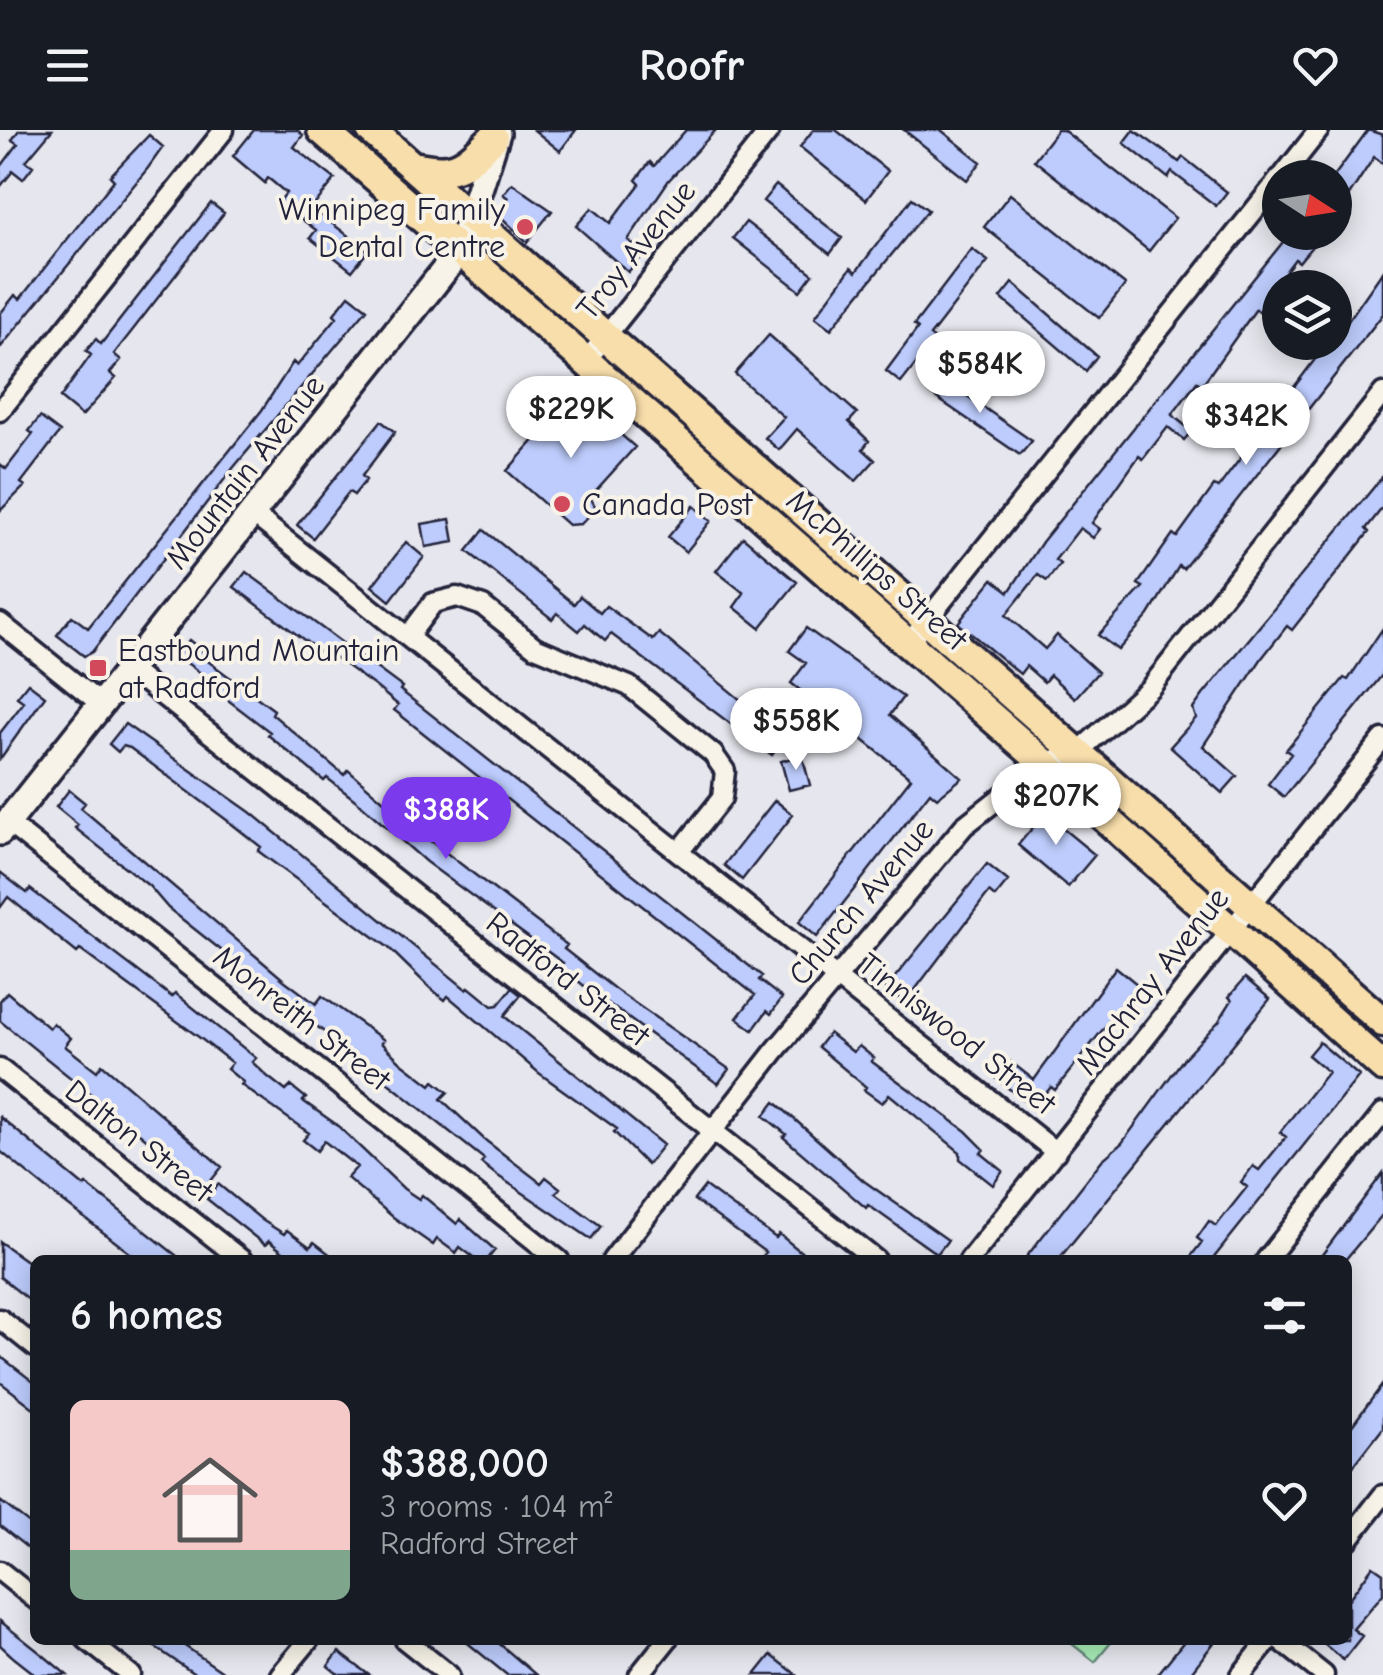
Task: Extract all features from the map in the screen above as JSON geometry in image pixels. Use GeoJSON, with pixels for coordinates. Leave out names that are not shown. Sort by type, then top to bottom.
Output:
{"type":"FeatureCollection","features":[{"type":"Feature","properties":{"kind":"main road","name":"McPhillips Street"},"geometry":{"type":"LineString","coordinates":[[322,130],[1232,928],[1383,1067]]}},
{"type":"Feature","properties":{"kind":"main road","name":"McPhillips Street"},"geometry":{"type":"LineString","coordinates":[[370,130],[1383,1022]]}},
{"type":"Feature","properties":{"kind":"main road","name":"Mountain Avenue"},"geometry":{"type":"LineString","coordinates":[[4,827],[459,252],[496,134]]}},
{"type":"Feature","properties":{"kind":"main road"},"geometry":{"type":"LineString","coordinates":[[409,165],[445,172],[467,164],[496,134]]}},
{"type":"Feature","properties":{"kind":"street"},"geometry":{"type":"LineString","coordinates":[[0,411],[224,130]]}},
{"type":"Feature","properties":{"kind":"street","name":"Troy Avenue"},"geometry":{"type":"LineString","coordinates":[[586,360],[770,130]]}},
{"type":"Feature","properties":{"kind":"street"},"geometry":{"type":"LineString","coordinates":[[1294,160],[1318,130]]}},
{"type":"Feature","properties":{"kind":"street"},"geometry":{"type":"LineString","coordinates":[[908,644],[1262,200]]}},
{"type":"Feature","properties":{"kind":"street","name":"Church Avenue"},"geometry":{"type":"LineString","coordinates":[[616,1255],[836,977],[964,826],[1044,762],[1078,752],[1150,688],[1383,393]]}},
{"type":"Feature","properties":{"kind":"street","name":"Tinniswood Street"},"geometry":{"type":"LineString","coordinates":[[254,515],[1056,1152]]}},
{"type":"Feature","properties":{"kind":"street"},"geometry":{"type":"LineString","coordinates":[[409,636],[434,603],[457,596],[482,606],[534,647],[630,686],[713,754],[725,771],[722,798],[679,852]]}},
{"type":"Feature","properties":{"kind":"street"},"geometry":{"type":"LineString","coordinates":[[0,623],[102,705]]}},
{"type":"Feature","properties":{"kind":"street","name":"Radford Street"},"geometry":{"type":"LineString","coordinates":[[130,670],[870,1255]]}},
{"type":"Feature","properties":{"kind":"street","name":"Machray Avenue"},"geometry":{"type":"LineString","coordinates":[[973,1255],[1383,740]]}},
{"type":"Feature","properties":{"kind":"street","name":"Monreith Street"},"geometry":{"type":"LineString","coordinates":[[4,827],[553,1255]]}},
{"type":"Feature","properties":{"kind":"street","name":"Dalton Street"},"geometry":{"type":"LineString","coordinates":[[0,1068],[236,1255]]}},
{"type":"Feature","properties":{"kind":"street"},"geometry":{"type":"LineString","coordinates":[[1270,1255],[1383,1113]]}},
{"type":"Feature","properties":{"kind":"street"},"geometry":{"type":"LineString","coordinates":[[0,1319],[30,1343]]}},
{"type":"Feature","properties":{"kind":"street"},"geometry":{"type":"LineString","coordinates":[[1352,1535],[1383,1494]]}},
{"type":"Feature","properties":{"kind":"street"},"geometry":{"type":"LineString","coordinates":[[0,1571],[30,1594]]}},
{"type":"Feature","properties":{"kind":"street"},"geometry":{"type":"LineString","coordinates":[[93,1645],[132,1675]]}},
{"type":"Feature","properties":{"kind":"street"},"geometry":{"type":"LineString","coordinates":[[280,1675],[305,1645]]}},
{"type":"Feature","properties":{"kind":"street"},"geometry":{"type":"LineString","coordinates":[[411,1645],[448,1675]]}},
{"type":"Feature","properties":{"kind":"street"},"geometry":{"type":"LineString","coordinates":[[639,1675],[663,1645]]}},
{"type":"Feature","properties":{"kind":"street"},"geometry":{"type":"LineString","coordinates":[[1241,1675],[1265,1645]]}},
{"type":"Feature","properties":{"kind":"street"},"geometry":{"type":"LineString","coordinates":[[1286,1645],[1324,1675]]}},
{"type":"Feature","properties":{"kind":"green space"},"geometry":{"type":"Polygon","coordinates":[[[1073,1645],[1109,1645],[1095,1662],[1073,1645]]]}},
{"type":"Feature","properties":{"kind":"building"},"geometry":{"type":"Polygon","coordinates":[[[19,130],[52,130],[26,161],[33,166],[23,179],[13,171],[0,187],[0,168],[18,144],[12,140],[19,130]]]}},
{"type":"Feature","properties":{"kind":"building"},"geometry":{"type":"Polygon","coordinates":[[[254,130],[297,130],[303,135],[294,147],[335,179],[312,208],[368,251],[352,271],[310,238],[316,230],[279,202],[286,193],[268,178],[265,183],[233,156],[254,130]]]}},
{"type":"Feature","properties":{"kind":"building"},"geometry":{"type":"Polygon","coordinates":[[[534,130],[576,130],[560,151],[534,130]]]}},
{"type":"Feature","properties":{"kind":"building"},"geometry":{"type":"Polygon","coordinates":[[[686,130],[716,130],[669,180],[628,240],[644,254],[628,272],[576,226],[592,208],[610,223],[640,184],[636,180],[650,162],[654,166],[686,130]]]}},
{"type":"Feature","properties":{"kind":"building"},"geometry":{"type":"Polygon","coordinates":[[[813,130],[836,130],[888,171],[866,200],[800,147],[813,130]]]}},
{"type":"Feature","properties":{"kind":"building"},"geometry":{"type":"Polygon","coordinates":[[[904,130],[941,130],[981,162],[967,180],[904,130]]]}},
{"type":"Feature","properties":{"kind":"building"},"geometry":{"type":"Polygon","coordinates":[[[1057,130],[1063,130],[1175,218],[1149,251],[1034,160],[1057,130]]]}},
{"type":"Feature","properties":{"kind":"building"},"geometry":{"type":"Polygon","coordinates":[[[1134,130],[1179,162],[1183,157],[1227,192],[1216,206],[1172,172],[1168,178],[1124,143],[1134,130]]]}},
{"type":"Feature","properties":{"kind":"building"},"geometry":{"type":"Polygon","coordinates":[[[1368,130],[1383,135],[1383,164],[1374,157],[1352,191],[1352,160],[1346,160],[1368,130]]]}},
{"type":"Feature","properties":{"kind":"building"},"geometry":{"type":"Polygon","coordinates":[[[149,135],[163,147],[0,348],[0,314],[15,295],[20,299],[114,180],[110,176],[149,135]]]}},
{"type":"Feature","properties":{"kind":"building","name":"Winnipeg Family Dental Centre"},"geometry":{"type":"Polygon","coordinates":[[[512,183],[552,211],[527,242],[496,212],[508,198],[503,194],[512,183]]]}},
{"type":"Feature","properties":{"kind":"building"},"geometry":{"type":"Polygon","coordinates":[[[776,185],[842,238],[830,254],[763,201],[776,185]]]}},
{"type":"Feature","properties":{"kind":"building"},"geometry":{"type":"Polygon","coordinates":[[[1010,194],[1125,285],[1099,318],[984,227],[1010,194]]]}},
{"type":"Feature","properties":{"kind":"building"},"geometry":{"type":"Polygon","coordinates":[[[912,198],[928,210],[831,329],[815,317],[851,268],[856,272],[912,198]]]}},
{"type":"Feature","properties":{"kind":"building"},"geometry":{"type":"Polygon","coordinates":[[[211,203],[224,213],[114,354],[121,360],[110,373],[116,378],[82,416],[60,398],[91,355],[86,351],[96,339],[101,344],[211,203]]]}},
{"type":"Feature","properties":{"kind":"building"},"geometry":{"type":"Polygon","coordinates":[[[746,222],[813,274],[800,291],[733,238],[746,222]]]}},
{"type":"Feature","properties":{"kind":"building"},"geometry":{"type":"Polygon","coordinates":[[[972,249],[988,261],[930,336],[935,340],[901,383],[886,371],[918,328],[914,325],[972,249]]]}},
{"type":"Feature","properties":{"kind":"building"},"geometry":{"type":"Polygon","coordinates":[[[1277,250],[1309,250],[1287,270],[1262,270],[1262,308],[1259,312],[1256,309],[1202,385],[1197,382],[1172,415],[1192,431],[1184,440],[1168,427],[1143,459],[1139,456],[1092,523],[1100,529],[1093,538],[1080,528],[1055,560],[1060,564],[1047,581],[1038,575],[1006,615],[1045,649],[1057,635],[1098,672],[1075,698],[1050,675],[1044,682],[1026,666],[1020,674],[958,623],[993,579],[1009,592],[1042,542],[1277,250]]]}},
{"type":"Feature","properties":{"kind":"building"},"geometry":{"type":"Polygon","coordinates":[[[1383,271],[1383,314],[1352,354],[1352,315],[1383,271]]]}},
{"type":"Feature","properties":{"kind":"building"},"geometry":{"type":"Polygon","coordinates":[[[1013,283],[1097,356],[1086,371],[1001,298],[1013,283]]]}},
{"type":"Feature","properties":{"kind":"building"},"geometry":{"type":"Polygon","coordinates":[[[349,295],[367,309],[234,467],[92,652],[84,656],[57,635],[72,616],[88,628],[262,410],[293,362],[297,366],[337,317],[334,314],[349,295]]]}},
{"type":"Feature","properties":{"kind":"building"},"geometry":{"type":"Polygon","coordinates":[[[769,335],[857,413],[849,422],[869,441],[863,449],[875,460],[856,481],[797,429],[779,450],[765,438],[784,417],[735,374],[769,335]]]}},
{"type":"Feature","properties":{"kind":"building"},"geometry":{"type":"Polygon","coordinates":[[[1314,360],[1347,360],[1183,569],[1179,566],[1149,615],[1118,650],[1098,635],[1143,587],[1138,584],[1173,534],[1177,537],[1214,486],[1218,488],[1314,360]]]}},
{"type":"Feature","properties":{"kind":"building"},"geometry":{"type":"Polygon","coordinates":[[[940,377],[1032,441],[1020,455],[928,392],[940,377]]]}},
{"type":"Feature","properties":{"kind":"building"},"geometry":{"type":"Polygon","coordinates":[[[575,394],[635,447],[590,497],[596,508],[581,524],[568,525],[507,471],[575,394]]]}},
{"type":"Feature","properties":{"kind":"building"},"geometry":{"type":"Polygon","coordinates":[[[40,417],[60,432],[21,483],[25,486],[0,511],[0,464],[6,469],[33,434],[29,431],[40,417]]]}},
{"type":"Feature","properties":{"kind":"building"},"geometry":{"type":"Polygon","coordinates":[[[381,421],[395,432],[362,476],[366,480],[354,495],[349,492],[313,538],[297,525],[381,421]]]}},
{"type":"Feature","properties":{"kind":"building"},"geometry":{"type":"Polygon","coordinates":[[[1383,476],[1383,507],[1366,529],[1369,532],[1292,630],[1287,626],[1262,658],[1203,746],[1237,776],[1222,793],[1170,747],[1196,718],[1193,709],[1203,695],[1383,476]]]}},
{"type":"Feature","properties":{"kind":"building"},"geometry":{"type":"Polygon","coordinates":[[[694,506],[711,521],[686,552],[668,537],[694,506]]]}},
{"type":"Feature","properties":{"kind":"building"},"geometry":{"type":"Polygon","coordinates":[[[450,519],[454,542],[426,547],[422,524],[450,519]]]}},
{"type":"Feature","properties":{"kind":"building"},"geometry":{"type":"Polygon","coordinates":[[[484,530],[574,604],[580,596],[600,613],[606,606],[653,640],[659,633],[786,737],[772,755],[611,634],[605,641],[585,624],[579,631],[557,613],[552,619],[467,551],[484,530]]]}},
{"type":"Feature","properties":{"kind":"building"},"geometry":{"type":"Polygon","coordinates":[[[743,537],[797,582],[760,628],[734,607],[744,593],[716,571],[743,537]]]}},
{"type":"Feature","properties":{"kind":"building"},"geometry":{"type":"Polygon","coordinates":[[[406,542],[424,557],[390,601],[372,586],[406,542]]]}},
{"type":"Feature","properties":{"kind":"building"},"geometry":{"type":"Polygon","coordinates":[[[246,572],[402,687],[400,690],[762,976],[759,980],[782,998],[771,1014],[767,1011],[753,1030],[737,1018],[755,995],[394,710],[398,705],[376,687],[322,648],[320,652],[234,587],[246,572]]]}},
{"type":"Feature","properties":{"kind":"building"},"geometry":{"type":"Polygon","coordinates":[[[806,628],[903,697],[890,715],[962,778],[937,798],[930,792],[817,937],[799,922],[911,778],[791,683],[806,663],[789,651],[806,628]]]}},
{"type":"Feature","properties":{"kind":"building"},"geometry":{"type":"Polygon","coordinates":[[[1383,628],[1383,674],[1284,797],[1268,784],[1291,754],[1286,750],[1344,678],[1348,680],[1383,628]]]}},
{"type":"Feature","properties":{"kind":"building"},"geometry":{"type":"Polygon","coordinates":[[[189,640],[204,652],[201,656],[274,710],[272,714],[344,775],[348,770],[428,839],[567,945],[564,949],[616,990],[729,1069],[718,1084],[583,985],[560,966],[563,963],[426,862],[359,803],[327,778],[324,781],[268,735],[270,732],[199,678],[202,674],[177,656],[189,640]]]}},
{"type":"Feature","properties":{"kind":"building"},"geometry":{"type":"Polygon","coordinates":[[[28,683],[45,696],[0,759],[0,733],[24,702],[17,697],[28,683]]]}},
{"type":"Feature","properties":{"kind":"building"},"geometry":{"type":"Polygon","coordinates":[[[125,724],[250,812],[467,990],[469,987],[492,1006],[498,1005],[512,988],[521,995],[504,1016],[663,1145],[647,1165],[614,1132],[617,1129],[539,1073],[448,996],[445,1000],[431,989],[389,948],[258,851],[261,847],[228,821],[130,748],[123,746],[118,752],[109,744],[125,724]]]}},
{"type":"Feature","properties":{"kind":"building"},"geometry":{"type":"Polygon","coordinates":[[[802,755],[810,785],[789,790],[781,761],[802,755]]]}},
{"type":"Feature","properties":{"kind":"building"},"geometry":{"type":"Polygon","coordinates":[[[69,790],[85,803],[81,808],[284,980],[316,1004],[322,996],[384,1040],[381,1043],[401,1062],[431,1085],[434,1081],[448,1092],[441,1099],[485,1140],[541,1183],[546,1177],[560,1188],[556,1193],[601,1226],[591,1239],[495,1174],[481,1163],[484,1159],[168,908],[149,886],[75,828],[78,825],[56,807],[69,790]]]}},
{"type":"Feature","properties":{"kind":"building"},"geometry":{"type":"Polygon","coordinates":[[[775,800],[793,815],[742,880],[724,865],[775,800]]]}},
{"type":"Feature","properties":{"kind":"building"},"geometry":{"type":"Polygon","coordinates":[[[1052,805],[1064,815],[1056,823],[1095,855],[1068,887],[1018,845],[1052,805]]]}},
{"type":"Feature","properties":{"kind":"building"},"geometry":{"type":"Polygon","coordinates":[[[987,864],[1008,881],[995,897],[989,892],[905,1003],[886,988],[987,864]]]}},
{"type":"Feature","properties":{"kind":"building"},"geometry":{"type":"Polygon","coordinates":[[[0,872],[27,893],[30,889],[172,997],[175,993],[256,1058],[252,1062],[267,1076],[286,1091],[291,1086],[306,1098],[303,1101],[337,1125],[404,1189],[419,1199],[422,1195],[457,1224],[460,1219],[495,1250],[491,1255],[470,1255],[460,1247],[456,1253],[437,1239],[433,1245],[347,1178],[357,1167],[324,1141],[317,1151],[303,1140],[309,1133],[241,1085],[243,1082],[227,1069],[232,1063],[200,1038],[80,950],[77,953],[8,897],[0,908],[0,872]]]}},
{"type":"Feature","properties":{"kind":"building"},"geometry":{"type":"Polygon","coordinates":[[[1116,967],[1138,985],[1055,1090],[1051,1087],[1039,1102],[1029,1093],[1023,1100],[997,1079],[1011,1062],[1034,1080],[1116,967]]]}},
{"type":"Feature","properties":{"kind":"building"},"geometry":{"type":"Polygon","coordinates":[[[1245,978],[1270,999],[1062,1255],[1028,1255],[1102,1160],[1122,1143],[1184,1058],[1219,1021],[1232,1000],[1229,997],[1245,978]]]}},
{"type":"Feature","properties":{"kind":"building"},"geometry":{"type":"Polygon","coordinates":[[[7,992],[49,1028],[53,1023],[71,1038],[65,1046],[97,1071],[102,1064],[222,1167],[206,1187],[0,1021],[0,1001],[7,992]]]}},
{"type":"Feature","properties":{"kind":"building"},"geometry":{"type":"Polygon","coordinates":[[[829,1033],[853,1052],[859,1046],[874,1058],[871,1061],[966,1131],[984,1149],[981,1153],[1003,1171],[993,1185],[960,1159],[960,1152],[889,1094],[882,1103],[864,1090],[866,1087],[818,1047],[829,1033]]]}},
{"type":"Feature","properties":{"kind":"building"},"geometry":{"type":"Polygon","coordinates":[[[1319,1042],[1359,1076],[1216,1255],[1192,1255],[1202,1242],[1197,1238],[1209,1221],[1216,1226],[1247,1187],[1241,1182],[1253,1166],[1259,1170],[1286,1137],[1280,1132],[1328,1072],[1308,1055],[1319,1042]]]}},
{"type":"Feature","properties":{"kind":"building"},"geometry":{"type":"Polygon","coordinates":[[[775,1102],[864,1181],[948,1240],[937,1254],[868,1205],[866,1208],[783,1137],[786,1134],[764,1116],[775,1102]]]}},
{"type":"Feature","properties":{"kind":"building"},"geometry":{"type":"Polygon","coordinates":[[[0,1117],[176,1255],[132,1255],[0,1151],[0,1117]]]}},
{"type":"Feature","properties":{"kind":"building"},"geometry":{"type":"Polygon","coordinates":[[[1383,1173],[1383,1214],[1349,1255],[1322,1255],[1383,1173]]]}},
{"type":"Feature","properties":{"kind":"building"},"geometry":{"type":"Polygon","coordinates":[[[218,1184],[284,1234],[287,1230],[310,1247],[314,1242],[331,1255],[287,1255],[269,1241],[265,1245],[207,1199],[218,1184]]]}},
{"type":"Feature","properties":{"kind":"building"},"geometry":{"type":"Polygon","coordinates":[[[705,1186],[805,1255],[763,1255],[765,1252],[694,1200],[705,1186]]]}},
{"type":"Feature","properties":{"kind":"building"},"geometry":{"type":"Polygon","coordinates":[[[0,1242],[30,1263],[30,1301],[0,1277],[0,1242]]]}},
{"type":"Feature","properties":{"kind":"building"},"geometry":{"type":"Polygon","coordinates":[[[0,1356],[30,1379],[30,1405],[0,1382],[0,1356]]]}},
{"type":"Feature","properties":{"kind":"building"},"geometry":{"type":"Polygon","coordinates":[[[1383,1384],[1383,1428],[1352,1468],[1352,1426],[1383,1384]]]}},
{"type":"Feature","properties":{"kind":"building"},"geometry":{"type":"Polygon","coordinates":[[[0,1501],[30,1524],[30,1550],[0,1526],[0,1501]]]}},
{"type":"Feature","properties":{"kind":"building"},"geometry":{"type":"Polygon","coordinates":[[[1373,1566],[1383,1573],[1383,1594],[1353,1629],[1362,1636],[1343,1660],[1325,1645],[1352,1645],[1352,1595],[1373,1566]]]}},
{"type":"Feature","properties":{"kind":"building"},"geometry":{"type":"Polygon","coordinates":[[[0,1621],[67,1675],[36,1675],[13,1657],[0,1645],[0,1621]]]}},
{"type":"Feature","properties":{"kind":"building"},"geometry":{"type":"Polygon","coordinates":[[[152,1645],[183,1645],[227,1675],[196,1675],[152,1645]]]}},
{"type":"Feature","properties":{"kind":"building"},"geometry":{"type":"Polygon","coordinates":[[[470,1645],[501,1645],[536,1675],[507,1675],[470,1645]]]}},
{"type":"Feature","properties":{"kind":"building"},"geometry":{"type":"Polygon","coordinates":[[[1181,1645],[1212,1645],[1189,1675],[1157,1675],[1181,1645]]]}},
{"type":"Feature","properties":{"kind":"building"},"geometry":{"type":"Polygon","coordinates":[[[339,1652],[369,1675],[339,1675],[328,1666],[339,1652]]]}},
{"type":"Feature","properties":{"kind":"building"},"geometry":{"type":"Polygon","coordinates":[[[771,1655],[797,1675],[755,1675],[771,1655]]]}},
{"type":"Feature","properties":{"kind":"place","name":"Winnipeg Family Dental Centre"},"geometry":{"type":"Point","coordinates":[525,227]}},
{"type":"Feature","properties":{"kind":"place","name":"Canada Post"},"geometry":{"type":"Point","coordinates":[562,504]}},
{"type":"Feature","properties":{"kind":"place","name":"Eastbound Mountain at Radford"},"geometry":{"type":"Point","coordinates":[98,668]}}]}
